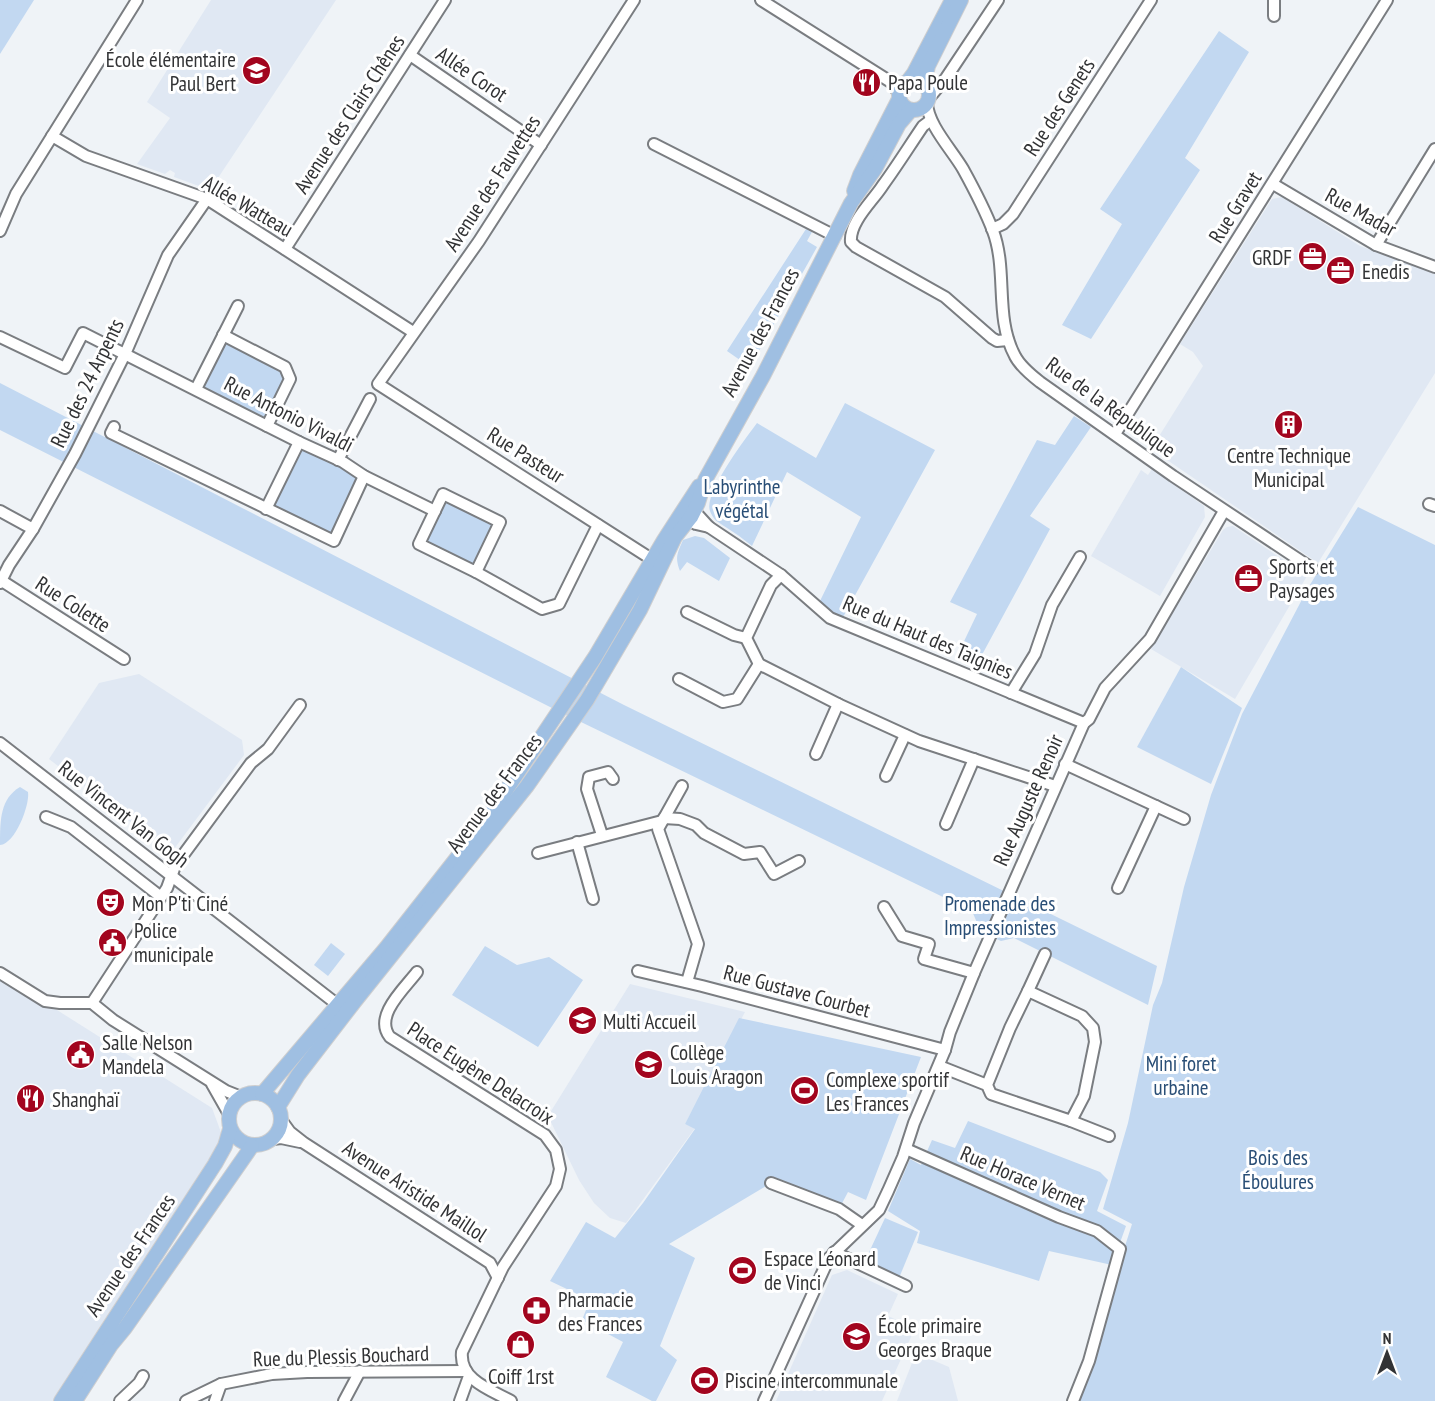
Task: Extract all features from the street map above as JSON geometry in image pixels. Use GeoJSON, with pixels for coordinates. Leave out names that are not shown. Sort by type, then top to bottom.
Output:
{"type":"FeatureCollection","features":[{"type":"Feature","properties":{"kind":"main road","name":"Avenue des Frances"},"geometry":{"type":"LineString","coordinates":[[851,204],[860,175],[900,88],[914,73],[952,0]]}},
{"type":"Feature","properties":{"kind":"main road"},"geometry":{"type":"LineString","coordinates":[[926,92],[918,80],[900,88],[903,106],[913,110],[923,107],[926,92],[928,66],[961,0]]}},
{"type":"Feature","properties":{"kind":"main road","name":"Avenue des Frances"},"geometry":{"type":"LineString","coordinates":[[261,1094],[387,948],[482,826],[675,537],[687,514],[698,503],[705,480],[763,376],[851,204],[875,169],[898,124],[913,110]]}},
{"type":"Feature","properties":{"kind":"main road","name":"Avenue des Frances"},"geometry":{"type":"LineString","coordinates":[[280,1114],[298,1075],[527,786],[587,700],[635,618],[659,559]]}},
{"type":"Feature","properties":{"kind":"main road"},"geometry":{"type":"LineString","coordinates":[[247,1094],[261,1094],[274,1101],[280,1114],[280,1128],[273,1139],[266,1143],[252,1146],[239,1140],[230,1129],[229,1114],[235,1102],[247,1094]]}},
{"type":"Feature","properties":{"kind":"main road","name":"Avenue des Frances"},"geometry":{"type":"LineString","coordinates":[[60,1401],[215,1164],[225,1146],[230,1129]]}},
{"type":"Feature","properties":{"kind":"main road","name":"Avenue des Frances"},"geometry":{"type":"LineString","coordinates":[[75,1401],[111,1345],[252,1146]]}},
{"type":"Feature","properties":{"kind":"street"},"geometry":{"type":"LineString","coordinates":[[0,231],[16,194],[137,0]]}},
{"type":"Feature","properties":{"kind":"street","name":"Avenue des Clairs Chênes"},"geometry":{"type":"LineString","coordinates":[[285,249],[445,0]]}},
{"type":"Feature","properties":{"kind":"street","name":"Avenue des Fauvettes"},"geometry":{"type":"LineString","coordinates":[[378,384],[479,240],[634,0]]}},
{"type":"Feature","properties":{"kind":"street"},"geometry":{"type":"LineString","coordinates":[[761,0],[900,88]]}},
{"type":"Feature","properties":{"kind":"street"},"geometry":{"type":"LineString","coordinates":[[926,92],[946,78],[998,0]]}},
{"type":"Feature","properties":{"kind":"street","name":"Rue des Genets"},"geometry":{"type":"LineString","coordinates":[[992,229],[1003,224],[1013,214],[1151,0]]}},
{"type":"Feature","properties":{"kind":"street"},"geometry":{"type":"LineString","coordinates":[[1274,0],[1274,15]]}},
{"type":"Feature","properties":{"kind":"street","name":"Rue Gravet"},"geometry":{"type":"LineString","coordinates":[[1115,434],[1387,0]]}},
{"type":"Feature","properties":{"kind":"street","name":"Allée Corot"},"geometry":{"type":"LineString","coordinates":[[410,55],[541,145]]}},
{"type":"Feature","properties":{"kind":"street","name":"Rue de la République"},"geometry":{"type":"LineString","coordinates":[[926,92],[930,119],[963,169],[997,242],[1004,323],[1015,357],[1040,382],[1312,569]]}},
{"type":"Feature","properties":{"kind":"street","name":"Rue de la République"},"geometry":{"type":"LineString","coordinates":[[913,110],[930,119]]}},
{"type":"Feature","properties":{"kind":"street"},"geometry":{"type":"LineString","coordinates":[[930,119],[881,189],[864,209],[853,231],[851,242],[945,297],[992,338],[1001,342],[1008,340]]}},
{"type":"Feature","properties":{"kind":"street","name":"Allée Watteau"},"geometry":{"type":"LineString","coordinates":[[52,136],[86,156],[207,199],[413,332]]}},
{"type":"Feature","properties":{"kind":"street"},"geometry":{"type":"LineString","coordinates":[[654,144],[835,236]]}},
{"type":"Feature","properties":{"kind":"street"},"geometry":{"type":"LineString","coordinates":[[1376,245],[1435,149]]}},
{"type":"Feature","properties":{"kind":"street","name":"Rue Madar"},"geometry":{"type":"LineString","coordinates":[[1272,184],[1376,245],[1435,267]]}},
{"type":"Feature","properties":{"kind":"street","name":"Rue des 24 Arpents"},"geometry":{"type":"LineString","coordinates":[[1,582],[75,454],[125,354],[168,255],[207,199]]}},
{"type":"Feature","properties":{"kind":"street"},"geometry":{"type":"LineString","coordinates":[[196,389],[238,306]]}},
{"type":"Feature","properties":{"kind":"street","name":"Rue Antonio Vivaldi"},"geometry":{"type":"LineString","coordinates":[[0,337],[65,368],[82,333],[338,460],[364,476],[435,511]]}},
{"type":"Feature","properties":{"kind":"street"},"geometry":{"type":"LineString","coordinates":[[223,335],[285,367],[290,379],[267,426]]}},
{"type":"Feature","properties":{"kind":"street","name":"Rue Pasteur"},"geometry":{"type":"LineString","coordinates":[[378,384],[598,525],[659,559]]}},
{"type":"Feature","properties":{"kind":"street"},"geometry":{"type":"LineString","coordinates":[[338,460],[370,399]]}},
{"type":"Feature","properties":{"kind":"street"},"geometry":{"type":"LineString","coordinates":[[114,427],[111,433],[334,541],[364,476]]}},
{"type":"Feature","properties":{"kind":"street"},"geometry":{"type":"LineString","coordinates":[[266,508],[298,442]]}},
{"type":"Feature","properties":{"kind":"street"},"geometry":{"type":"LineString","coordinates":[[476,572],[500,522],[443,494],[418,544],[476,572],[542,609],[559,604],[598,525]]}},
{"type":"Feature","properties":{"kind":"street","name":"Rue Auguste Renoir"},"geometry":{"type":"LineString","coordinates":[[831,1255],[879,1209],[906,1149],[914,1123],[939,1066],[974,973],[1084,723],[1089,720],[1105,688],[1150,639],[1224,510]]}},
{"type":"Feature","properties":{"kind":"street"},"geometry":{"type":"LineString","coordinates":[[0,511],[33,529]]}},
{"type":"Feature","properties":{"kind":"street","name":"Rue du Haut des Taignies"},"geometry":{"type":"LineString","coordinates":[[687,514],[709,526],[781,575],[830,618],[1084,723]]}},
{"type":"Feature","properties":{"kind":"street"},"geometry":{"type":"LineString","coordinates":[[1011,693],[1035,654],[1052,605],[1078,560],[1086,570]]}},
{"type":"Feature","properties":{"kind":"street"},"geometry":{"type":"LineString","coordinates":[[746,638],[771,585],[781,575]]}},
{"type":"Feature","properties":{"kind":"street","name":"Rue Colette"},"geometry":{"type":"LineString","coordinates":[[1,582],[124,659]]}},
{"type":"Feature","properties":{"kind":"street"},"geometry":{"type":"LineString","coordinates":[[687,612],[734,635],[746,638],[759,664],[838,704],[905,735],[1055,786]]}},
{"type":"Feature","properties":{"kind":"street"},"geometry":{"type":"LineString","coordinates":[[679,679],[723,702],[737,699],[759,664]]}},
{"type":"Feature","properties":{"kind":"street"},"geometry":{"type":"LineString","coordinates":[[816,754],[838,704]]}},
{"type":"Feature","properties":{"kind":"street"},"geometry":{"type":"LineString","coordinates":[[92,1003],[161,897],[175,866],[251,763],[268,749],[300,705]]}},
{"type":"Feature","properties":{"kind":"street"},"geometry":{"type":"LineString","coordinates":[[886,776],[905,735]]}},
{"type":"Feature","properties":{"kind":"street","name":"Rue Vincent Van Gogh"},"geometry":{"type":"LineString","coordinates":[[0,743],[338,1005]]}},
{"type":"Feature","properties":{"kind":"street"},"geometry":{"type":"LineString","coordinates":[[946,824],[974,759]]}},
{"type":"Feature","properties":{"kind":"street"},"geometry":{"type":"LineString","coordinates":[[1065,764],[1184,819]]}},
{"type":"Feature","properties":{"kind":"street"},"geometry":{"type":"LineString","coordinates":[[602,835],[587,789],[589,777],[608,772],[613,779]]}},
{"type":"Feature","properties":{"kind":"street"},"geometry":{"type":"LineString","coordinates":[[682,786],[657,829],[698,944],[687,982]]}},
{"type":"Feature","properties":{"kind":"street"},"geometry":{"type":"LineString","coordinates":[[1118,888],[1156,806]]}},
{"type":"Feature","properties":{"kind":"street"},"geometry":{"type":"LineString","coordinates":[[46,817],[71,827],[161,897]]}},
{"type":"Feature","properties":{"kind":"street"},"geometry":{"type":"LineString","coordinates":[[538,853],[663,819],[680,819],[696,825],[704,833],[744,854],[760,852],[774,874],[798,861]]}},
{"type":"Feature","properties":{"kind":"street"},"geometry":{"type":"LineString","coordinates":[[577,842],[593,899]]}},
{"type":"Feature","properties":{"kind":"street"},"geometry":{"type":"LineString","coordinates":[[884,907],[902,936],[928,944],[924,959],[974,973]]}},
{"type":"Feature","properties":{"kind":"street"},"geometry":{"type":"LineString","coordinates":[[987,1085],[1010,1028],[1045,954]]}},
{"type":"Feature","properties":{"kind":"street","name":"Rue Gustave Courbet"},"geometry":{"type":"LineString","coordinates":[[638,971],[945,1050]]}},
{"type":"Feature","properties":{"kind":"street","name":"Place Eugène Delacroix"},"geometry":{"type":"LineString","coordinates":[[417,972],[387,1012],[384,1021],[386,1032],[390,1037],[545,1136],[556,1150],[560,1169],[556,1186],[503,1267],[465,1346],[461,1359],[467,1374],[460,1401]]}},
{"type":"Feature","properties":{"kind":"street"},"geometry":{"type":"LineString","coordinates":[[0,973],[45,1000],[60,1003],[92,1003],[113,1020],[211,1082],[241,1097]]}},
{"type":"Feature","properties":{"kind":"street"},"geometry":{"type":"LineString","coordinates":[[1028,991],[1082,1016],[1093,1028],[1095,1042],[1084,1096],[1071,1121]]}},
{"type":"Feature","properties":{"kind":"street"},"geometry":{"type":"LineString","coordinates":[[939,1066],[987,1085],[991,1094],[1109,1136]]}},
{"type":"Feature","properties":{"kind":"street"},"geometry":{"type":"LineString","coordinates":[[211,1082],[229,1114]]}},
{"type":"Feature","properties":{"kind":"street","name":"Avenue Aristide Maillol"},"geometry":{"type":"LineString","coordinates":[[280,1114],[290,1132],[304,1143],[490,1263],[498,1278]]}},
{"type":"Feature","properties":{"kind":"street","name":"Avenue Aristide Maillol"},"geometry":{"type":"LineString","coordinates":[[273,1139],[281,1138],[304,1143]]}},
{"type":"Feature","properties":{"kind":"street","name":"Rue Horace Vernet"},"geometry":{"type":"LineString","coordinates":[[906,1149],[1059,1217],[1097,1231],[1120,1249],[1089,1361],[1073,1401]]}},
{"type":"Feature","properties":{"kind":"street"},"geometry":{"type":"LineString","coordinates":[[771,1183],[839,1209],[862,1225]]}},
{"type":"Feature","properties":{"kind":"street"},"geometry":{"type":"LineString","coordinates":[[764,1401],[831,1255],[906,1286]]}},
{"type":"Feature","properties":{"kind":"street"},"geometry":{"type":"LineString","coordinates":[[344,1401],[360,1371]]}},
{"type":"Feature","properties":{"kind":"street","name":"Rue du Plessis Bouchard"},"geometry":{"type":"LineString","coordinates":[[186,1401],[221,1384],[272,1374],[360,1371],[467,1374]]}},
{"type":"Feature","properties":{"kind":"street"},"geometry":{"type":"LineString","coordinates":[[467,1374],[512,1401]]}},
{"type":"Feature","properties":{"kind":"street"},"geometry":{"type":"LineString","coordinates":[[120,1401],[140,1383],[142,1376]]}},
{"type":"Feature","properties":{"kind":"street"},"geometry":{"type":"LineString","coordinates":[[215,1401],[221,1384]]}},
{"type":"Feature","properties":{"kind":"shaded area"},"geometry":{"type":"Polygon","coordinates":[[[211,0],[336,0],[210,190],[174,177],[175,173],[170,170],[165,174],[137,164],[170,118],[147,102],[211,0]]]}},
{"type":"Feature","properties":{"kind":"shaded area"},"geometry":{"type":"Polygon","coordinates":[[[1282,197],[1360,246],[1435,273],[1435,373],[1318,563],[1151,449],[1203,366],[1193,352],[1180,344],[1272,199],[1282,197]]]}},
{"type":"Feature","properties":{"kind":"shaded area"},"geometry":{"type":"Polygon","coordinates":[[[1152,469],[1204,506],[1205,517],[1160,596],[1091,556],[1141,470],[1148,475],[1152,469]]]}},
{"type":"Feature","properties":{"kind":"shaded area"},"geometry":{"type":"Polygon","coordinates":[[[1233,526],[1307,576],[1235,699],[1151,649],[1223,530],[1233,526]]]}},
{"type":"Feature","properties":{"kind":"shaded area"},"geometry":{"type":"Polygon","coordinates":[[[139,674],[242,740],[244,755],[171,853],[49,759],[99,683],[139,674]]]}},
{"type":"Feature","properties":{"kind":"shaded area"},"geometry":{"type":"Polygon","coordinates":[[[0,974],[212,1108],[229,1154],[69,1401],[0,1401],[0,974]]]}},
{"type":"Feature","properties":{"kind":"shaded area","name":"Collège Louis Aragon"},"geometry":{"type":"Polygon","coordinates":[[[630,984],[745,1012],[685,1124],[695,1128],[626,1223],[610,1218],[594,1203],[579,1180],[548,1116],[630,984]]]}},
{"type":"Feature","properties":{"kind":"shaded area","name":"École primaire Georges Braque"},"geometry":{"type":"Polygon","coordinates":[[[847,1270],[898,1294],[888,1316],[915,1328],[882,1401],[776,1401],[832,1275],[847,1270]]]}},
{"type":"Feature","properties":{"kind":"shaded area"},"geometry":{"type":"Polygon","coordinates":[[[916,1353],[949,1367],[958,1401],[897,1401],[916,1353]]]}},
{"type":"Feature","properties":{"kind":"green space"},"geometry":{"type":"Polygon","coordinates":[[[0,0],[34,0],[0,54],[0,0]]]}},
{"type":"Feature","properties":{"kind":"green space"},"geometry":{"type":"Polygon","coordinates":[[[1219,31],[1249,52],[1185,158],[1200,170],[1091,339],[1062,325],[1122,224],[1100,209],[1219,31]]]}},
{"type":"Feature","properties":{"kind":"green space"},"geometry":{"type":"Polygon","coordinates":[[[806,229],[812,232],[807,241],[817,247],[750,367],[727,351],[806,229]]]}},
{"type":"Feature","properties":{"kind":"green space"},"geometry":{"type":"Polygon","coordinates":[[[223,335],[285,367],[290,379],[267,426],[196,389],[223,335]]]}},
{"type":"Feature","properties":{"kind":"green space","name":"Promenade des Impressionistes"},"geometry":{"type":"Polygon","coordinates":[[[0,383],[624,705],[1157,966],[1148,1005],[1014,938],[1001,941],[981,932],[972,911],[552,708],[0,430],[0,383]]]}},
{"type":"Feature","properties":{"kind":"green space","name":"Labyrinthe végétal"},"geometry":{"type":"Polygon","coordinates":[[[845,403],[935,450],[842,619],[819,603],[861,517],[787,472],[752,546],[712,516],[710,503],[713,492],[727,466],[757,423],[816,458],[845,403]]]}},
{"type":"Feature","properties":{"kind":"green space"},"geometry":{"type":"Polygon","coordinates":[[[1074,416],[1091,427],[1030,516],[1050,529],[977,664],[957,656],[977,614],[950,602],[1037,440],[1055,445],[1074,416]]]}},
{"type":"Feature","properties":{"kind":"green space"},"geometry":{"type":"Polygon","coordinates":[[[299,442],[364,476],[334,541],[266,509],[299,442]]]}},
{"type":"Feature","properties":{"kind":"green space"},"geometry":{"type":"Polygon","coordinates":[[[443,494],[500,522],[476,572],[419,544],[443,494]]]}},
{"type":"Feature","properties":{"kind":"green space","name":"Bois des Éboulures"},"geometry":{"type":"Polygon","coordinates":[[[1358,507],[1435,545],[1435,1401],[1076,1401],[1132,1224],[1103,1209],[1128,1123],[1153,1005],[1162,983],[1184,887],[1211,795],[1242,714],[1308,588],[1358,507]]]}},
{"type":"Feature","properties":{"kind":"green space"},"geometry":{"type":"Polygon","coordinates":[[[695,536],[704,538],[730,558],[719,581],[687,562],[680,571],[677,559],[683,540],[695,536]]]}},
{"type":"Feature","properties":{"kind":"green space"},"geometry":{"type":"Polygon","coordinates":[[[1181,667],[1242,708],[1211,784],[1137,747],[1181,667]]]}},
{"type":"Feature","properties":{"kind":"green space"},"geometry":{"type":"Polygon","coordinates":[[[20,787],[28,792],[27,806],[16,831],[6,843],[0,845],[2,811],[8,798],[20,787]]]}},
{"type":"Feature","properties":{"kind":"green space"},"geometry":{"type":"Polygon","coordinates":[[[331,943],[345,954],[328,976],[314,965],[331,943]]]}},
{"type":"Feature","properties":{"kind":"green space"},"geometry":{"type":"Polygon","coordinates":[[[485,946],[517,965],[549,957],[583,980],[538,1047],[452,995],[485,946]]]}},
{"type":"Feature","properties":{"kind":"green space"},"geometry":{"type":"Polygon","coordinates":[[[739,1018],[921,1057],[866,1200],[848,1192],[839,1209],[771,1183],[669,1244],[695,1258],[660,1346],[677,1360],[656,1401],[652,1401],[606,1377],[623,1342],[582,1320],[590,1300],[550,1281],[586,1222],[615,1238],[643,1203],[695,1129],[685,1124],[739,1018]]]}},
{"type":"Feature","properties":{"kind":"green space"},"geometry":{"type":"Polygon","coordinates":[[[968,1121],[1100,1172],[1108,1180],[1097,1211],[1126,1226],[1112,1265],[1049,1251],[1039,1281],[917,1243],[920,1231],[888,1211],[910,1159],[921,1165],[932,1140],[955,1148],[968,1121]]]}},
{"type":"Feature","properties":{"kind":"green space"},"geometry":{"type":"Polygon","coordinates":[[[885,1218],[918,1232],[899,1278],[864,1263],[885,1218]]]}},
{"type":"Feature","properties":{"kind":"place","name":"École élémentaire Paul Bert"},"geometry":{"type":"Point","coordinates":[257,71]}},
{"type":"Feature","properties":{"kind":"place","name":"Papa Poule"},"geometry":{"type":"Point","coordinates":[867,82]}},
{"type":"Feature","properties":{"kind":"place","name":"GRDF"},"geometry":{"type":"Point","coordinates":[1313,257]}},
{"type":"Feature","properties":{"kind":"place","name":"Enedis"},"geometry":{"type":"Point","coordinates":[1341,271]}},
{"type":"Feature","properties":{"kind":"place","name":"Centre Technique Municipal"},"geometry":{"type":"Point","coordinates":[1289,424]}},
{"type":"Feature","properties":{"kind":"place","name":"Sports et Paysages"},"geometry":{"type":"Point","coordinates":[1248,578]}},
{"type":"Feature","properties":{"kind":"place","name":"Mon P'ti Ciné"},"geometry":{"type":"Point","coordinates":[111,903]}},
{"type":"Feature","properties":{"kind":"place","name":"Police municipale"},"geometry":{"type":"Point","coordinates":[113,942]}},
{"type":"Feature","properties":{"kind":"place","name":"Multi Accueil"},"geometry":{"type":"Point","coordinates":[582,1021]}},
{"type":"Feature","properties":{"kind":"place","name":"Salle Nelson Mandela"},"geometry":{"type":"Point","coordinates":[81,1054]}},
{"type":"Feature","properties":{"kind":"place","name":"Collège Louis Aragon"},"geometry":{"type":"Point","coordinates":[649,1064]}},
{"type":"Feature","properties":{"kind":"place","name":"Complexe sportif Les Frances"},"geometry":{"type":"Point","coordinates":[805,1091]}},
{"type":"Feature","properties":{"kind":"place","name":"Shanghaï"},"geometry":{"type":"Point","coordinates":[31,1099]}},
{"type":"Feature","properties":{"kind":"place","name":"Espace Léonard de Vinci"},"geometry":{"type":"Point","coordinates":[743,1270]}},
{"type":"Feature","properties":{"kind":"place","name":"Pharmacie des Frances"},"geometry":{"type":"Point","coordinates":[537,1311]}},
{"type":"Feature","properties":{"kind":"place","name":"École primaire Georges Braque"},"geometry":{"type":"Point","coordinates":[857,1337]}},
{"type":"Feature","properties":{"kind":"place","name":"Coiff 1rst"},"geometry":{"type":"Point","coordinates":[521,1345]}},
{"type":"Feature","properties":{"kind":"place","name":"Piscine intercommunale"},"geometry":{"type":"Point","coordinates":[704,1380]}},
{"type":"Feature","properties":{"kind":"park label","name":"Mini foret urbaine"},"geometry":{"type":"Point","coordinates":[1181,1075]}}]}
